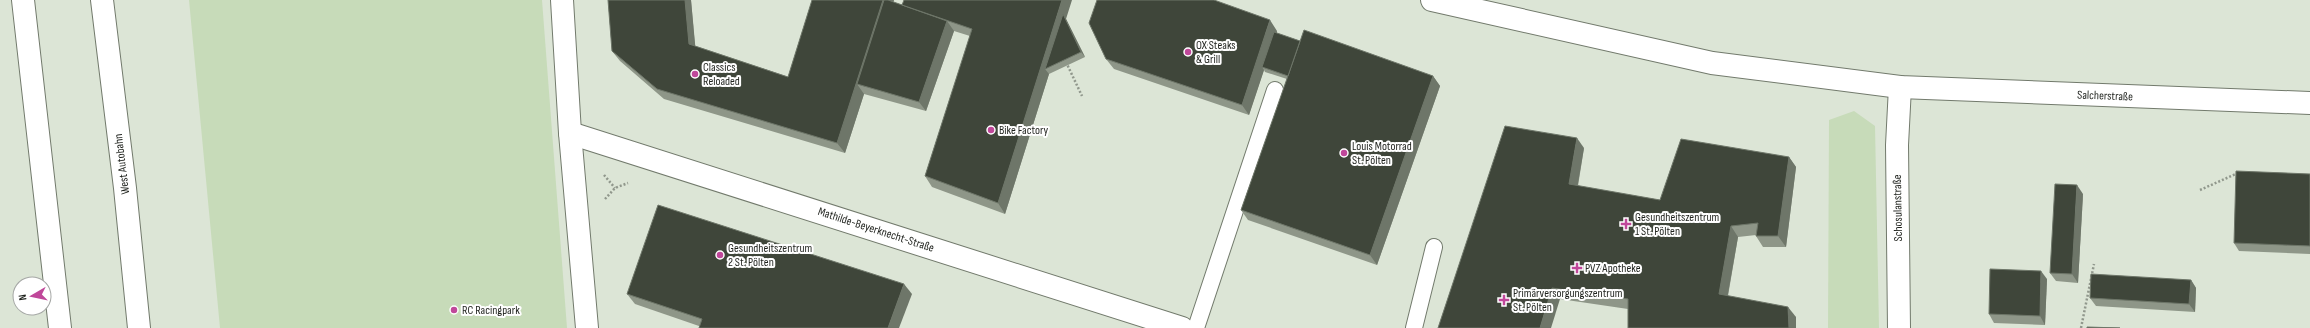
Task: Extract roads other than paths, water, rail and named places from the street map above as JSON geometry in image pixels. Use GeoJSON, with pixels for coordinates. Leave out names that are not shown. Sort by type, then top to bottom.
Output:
{"type":"FeatureCollection","features":[{"type":"Feature","properties":{"kind":"main road"},"geometry":{"type":"LineString","coordinates":[[23,0],[60,328]]}},
{"type":"Feature","properties":{"kind":"main road","name":"West Autobahn"},"geometry":{"type":"LineString","coordinates":[[102,0],[125,188],[139,328]]}},
{"type":"Feature","properties":{"kind":"main road"},"geometry":{"type":"LineString","coordinates":[[562,0],[570,132],[587,328]]}},
{"type":"Feature","properties":{"kind":"main road","name":"Salcherstraße"},"geometry":{"type":"LineString","coordinates":[[1432,0],[1712,63],[1900,87],[2310,103]]}},
{"type":"Feature","properties":{"kind":"main road","name":"Schosulanstraße"},"geometry":{"type":"LineString","coordinates":[[1899,328],[1897,146],[1900,87]]}},
{"type":"Feature","properties":{"kind":"main road","name":"Mathilde-Beyerknecht-Straße"},"geometry":{"type":"LineString","coordinates":[[570,132],[1182,328]]}},
{"type":"Feature","properties":{"kind":"lane"},"geometry":{"type":"LineString","coordinates":[[1196,328],[1275,90]]}},
{"type":"Feature","properties":{"kind":"lane"},"geometry":{"type":"LineString","coordinates":[[1414,328],[1434,247]]}},
{"type":"Feature","properties":{"kind":"place","name":"OX Steaks & Grill"},"geometry":{"type":"Point","coordinates":[1188,52]}},
{"type":"Feature","properties":{"kind":"place","name":"Classics Reloaded"},"geometry":{"type":"Point","coordinates":[695,74]}},
{"type":"Feature","properties":{"kind":"place","name":"Bike Factory"},"geometry":{"type":"Point","coordinates":[991,130]}},
{"type":"Feature","properties":{"kind":"place","name":"Louis Motorrad St. Pölten"},"geometry":{"type":"Point","coordinates":[1344,153]}},
{"type":"Feature","properties":{"kind":"place","name":"Gesundheitszentrum 1 St. Pölten"},"geometry":{"type":"Point","coordinates":[1626,224]}},
{"type":"Feature","properties":{"kind":"place","name":"Gesundheitszentrum 2 St. Pölten"},"geometry":{"type":"Point","coordinates":[720,255]}},
{"type":"Feature","properties":{"kind":"place","name":"PVZ Apotheke"},"geometry":{"type":"Point","coordinates":[1577,268]}},
{"type":"Feature","properties":{"kind":"place","name":"Primärversorgungszentrum St. Pölten"},"geometry":{"type":"Point","coordinates":[1504,300]}},
{"type":"Feature","properties":{"kind":"place","name":"RC Racingpark"},"geometry":{"type":"Point","coordinates":[454,310]}}]}
